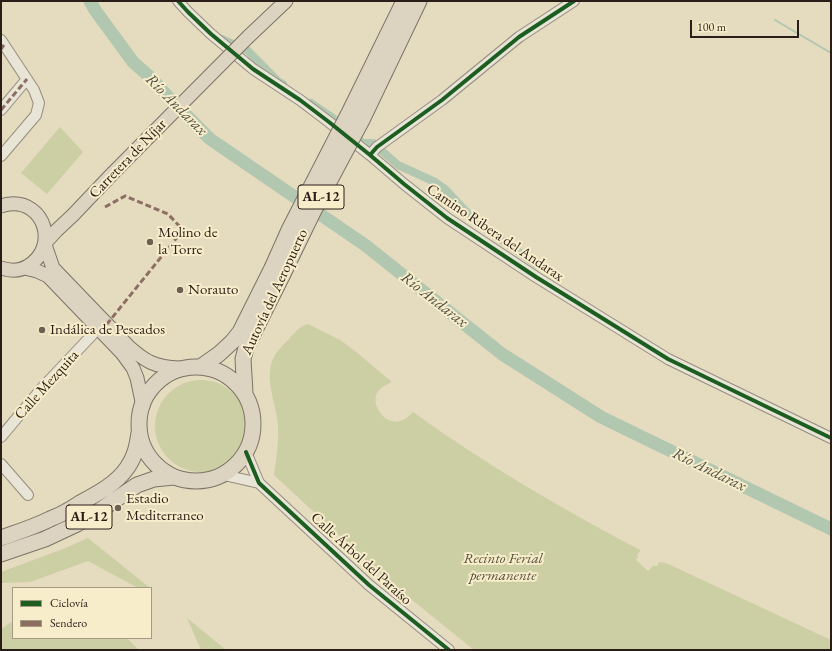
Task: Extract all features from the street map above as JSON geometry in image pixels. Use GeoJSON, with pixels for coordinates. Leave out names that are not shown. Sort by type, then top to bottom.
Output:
{"type":"FeatureCollection","features":[{"type":"Feature","properties":{"kind":"highway","name":"Autovía del Aeropuerto"},"geometry":{"type":"LineString","coordinates":[[202,366],[219,354],[240,332],[313,212],[355,118],[404,1]]}},
{"type":"Feature","properties":{"kind":"highway","name":"Autovía del Aeropuerto"},"geometry":{"type":"LineString","coordinates":[[355,118],[419,1]]}},
{"type":"Feature","properties":{"kind":"highway","name":"Autovía del Aeropuerto"},"geometry":{"type":"LineString","coordinates":[[245,393],[243,359],[246,348],[277,272]]}},
{"type":"Feature","properties":{"kind":"highway","name":"AL-12"},"geometry":{"type":"LineString","coordinates":[[1,538],[52,519],[114,483],[127,469],[135,455],[140,431],[140,418],[148,393],[157,382],[167,374],[180,368],[202,366],[216,370],[225,375],[235,382],[245,393],[252,415],[253,427],[251,441],[246,452],[237,464],[224,475],[203,480],[191,480],[174,477],[154,479],[137,485],[99,511],[76,524],[45,539],[1,554]]}},
{"type":"Feature","properties":{"kind":"highway","name":"AL-12"},"geometry":{"type":"LineString","coordinates":[[140,431],[145,448],[153,461],[162,470],[174,477]]}},
{"type":"Feature","properties":{"kind":"main road","name":"Carretera de Níjar"},"geometry":{"type":"LineString","coordinates":[[23,269],[34,263],[41,255],[45,244],[57,230],[248,37],[286,1]]}},
{"type":"Feature","properties":{"kind":"main road"},"geometry":{"type":"LineString","coordinates":[[1,206],[10,204],[21,205],[31,209],[39,217],[44,225],[46,234],[45,244],[53,268],[141,358],[150,363],[180,368]]}},
{"type":"Feature","properties":{"kind":"main road"},"geometry":{"type":"LineString","coordinates":[[39,217],[57,220],[73,215]]}},
{"type":"Feature","properties":{"kind":"main road"},"geometry":{"type":"LineString","coordinates":[[1,268],[10,270],[23,269],[37,271],[48,276],[122,353],[133,368],[137,378],[143,406]]}},
{"type":"Feature","properties":{"kind":"main road"},"geometry":{"type":"LineString","coordinates":[[1,281],[23,269]]}},
{"type":"Feature","properties":{"kind":"street","name":"Camino Ribera del Andarax"},"geometry":{"type":"LineString","coordinates":[[178,1],[211,34],[253,69],[300,100],[329,122],[447,218],[609,324],[668,359],[831,438]]}},
{"type":"Feature","properties":{"kind":"street"},"geometry":{"type":"LineString","coordinates":[[370,155],[377,147],[442,100],[519,37],[574,1]]}},
{"type":"Feature","properties":{"kind":"street"},"geometry":{"type":"LineString","coordinates":[[1,156],[36,115],[39,103],[34,90],[27,79],[2,45]]}},
{"type":"Feature","properties":{"kind":"street"},"geometry":{"type":"LineString","coordinates":[[1,110],[27,79]]}},
{"type":"Feature","properties":{"kind":"street","name":"Calle Mezquita"},"geometry":{"type":"LineString","coordinates":[[1,437],[42,388],[93,334]]}},
{"type":"Feature","properties":{"kind":"street"},"geometry":{"type":"LineString","coordinates":[[246,452],[259,483]]}},
{"type":"Feature","properties":{"kind":"street"},"geometry":{"type":"LineString","coordinates":[[1,464],[28,495]]}},
{"type":"Feature","properties":{"kind":"street"},"geometry":{"type":"LineString","coordinates":[[224,475],[259,483]]}},
{"type":"Feature","properties":{"kind":"street","name":"Calle Árbol del Paraíso"},"geometry":{"type":"LineString","coordinates":[[259,483],[369,585],[449,650]]}},
{"type":"Feature","properties":{"kind":"green space"},"geometry":{"type":"Polygon","coordinates":[[[60,127],[83,152],[47,194],[21,173],[60,127]]]}},
{"type":"Feature","properties":{"kind":"green space","name":"Recinto Ferial permanente"},"geometry":{"type":"Polygon","coordinates":[[[308,324],[340,340],[392,382],[379,390],[376,395],[377,407],[384,417],[394,422],[407,418],[413,412],[496,468],[640,550],[636,560],[648,571],[653,566],[657,566],[659,562],[666,563],[831,640],[831,650],[474,650],[385,578],[274,475],[278,433],[277,418],[270,381],[271,363],[275,355],[293,334],[308,324]]]}},
{"type":"Feature","properties":{"kind":"green space"},"geometry":{"type":"Polygon","coordinates":[[[201,380],[219,383],[234,393],[244,408],[247,426],[244,444],[234,459],[219,469],[201,472],[183,469],[168,459],[158,444],[155,426],[158,408],[168,393],[183,383],[201,380]]]}},
{"type":"Feature","properties":{"kind":"green space"},"geometry":{"type":"Polygon","coordinates":[[[88,538],[149,587],[136,587],[88,561],[30,582],[1,583],[1,572],[88,538]]]}},
{"type":"Feature","properties":{"kind":"green space"},"geometry":{"type":"Polygon","coordinates":[[[187,618],[226,650],[201,650],[187,618]]]}},
{"type":"Feature","properties":{"kind":"green space"},"geometry":{"type":"Polygon","coordinates":[[[12,622],[12,639],[128,639],[139,650],[1,650],[1,629],[12,622]]]}},
{"type":"Feature","properties":{"kind":"waterway","name":"Río Andarax"},"geometry":{"type":"LineString","coordinates":[[90,1],[133,62],[151,78],[210,139],[365,245],[502,354],[601,417],[831,529]]}},
{"type":"Feature","properties":{"kind":"waterway"},"geometry":{"type":"LineString","coordinates":[[775,20],[831,53]]}},
{"type":"Feature","properties":{"kind":"waterway"},"geometry":{"type":"LineString","coordinates":[[219,38],[247,50],[279,82],[283,84]]}},
{"type":"Feature","properties":{"kind":"waterway"},"geometry":{"type":"LineString","coordinates":[[311,103],[344,127]]}},
{"type":"Feature","properties":{"kind":"waterway"},"geometry":{"type":"LineString","coordinates":[[356,137],[363,143],[373,143]]}},
{"type":"Feature","properties":{"kind":"waterway"},"geometry":{"type":"LineString","coordinates":[[382,151],[398,165],[435,182],[445,189],[475,221],[537,265]]}},
{"type":"Feature","properties":{"kind":"marked path"},"geometry":{"type":"LineString","coordinates":[[1,49],[4,45]]}},
{"type":"Feature","properties":{"kind":"marked path"},"geometry":{"type":"LineString","coordinates":[[1,110],[27,79]]}},
{"type":"Feature","properties":{"kind":"marked path"},"geometry":{"type":"LineString","coordinates":[[105,207],[125,196],[168,214],[183,230],[107,324]]}},
{"type":"Feature","properties":{"kind":"cycle path"},"geometry":{"type":"LineString","coordinates":[[178,1],[211,34],[253,69],[300,100],[329,122],[447,218],[536,277],[668,359],[831,438]]}},
{"type":"Feature","properties":{"kind":"cycle path"},"geometry":{"type":"LineString","coordinates":[[370,155],[377,147],[442,100],[519,37],[574,1]]}},
{"type":"Feature","properties":{"kind":"cycle path"},"geometry":{"type":"LineString","coordinates":[[246,452],[259,483],[369,585],[449,650]]}},
{"type":"Feature","properties":{"kind":"place","name":"Molino de la Torre"},"geometry":{"type":"Point","coordinates":[150,242]}},
{"type":"Feature","properties":{"kind":"place","name":"Norauto"},"geometry":{"type":"Point","coordinates":[180,290]}},
{"type":"Feature","properties":{"kind":"place","name":"Indálica de Pescados"},"geometry":{"type":"Point","coordinates":[42,330]}},
{"type":"Feature","properties":{"kind":"place","name":"Estadio Mediterraneo"},"geometry":{"type":"Point","coordinates":[118,508]}}]}
